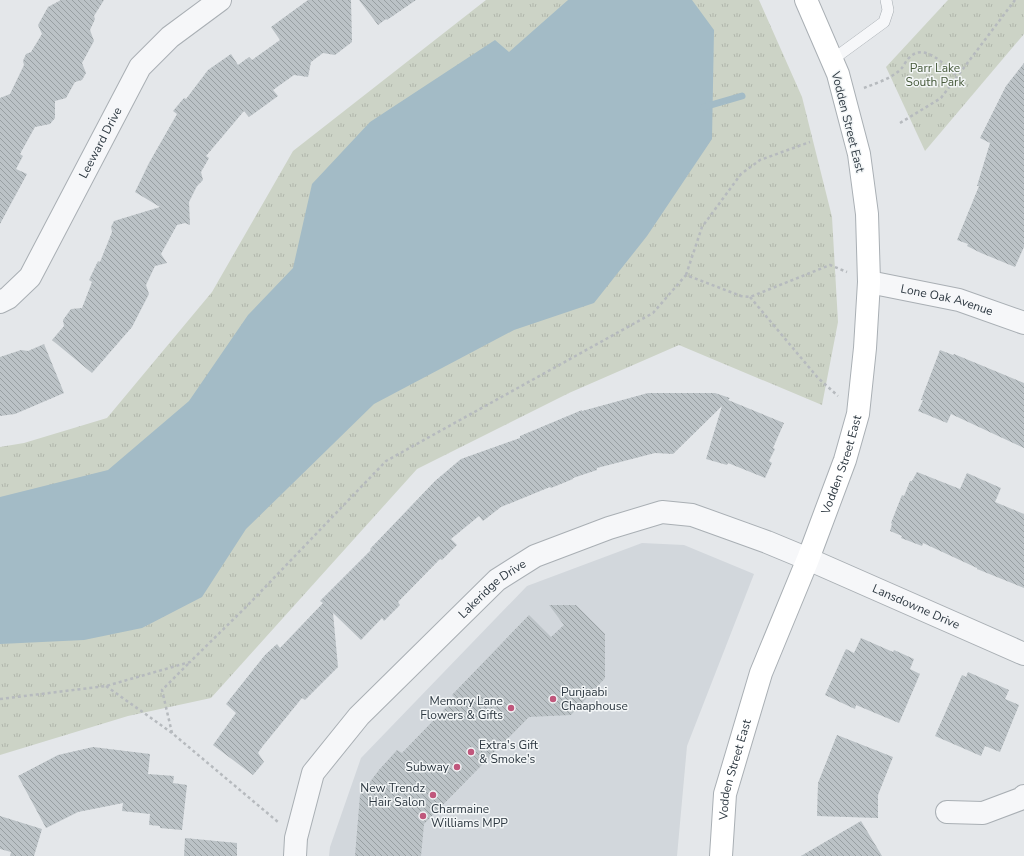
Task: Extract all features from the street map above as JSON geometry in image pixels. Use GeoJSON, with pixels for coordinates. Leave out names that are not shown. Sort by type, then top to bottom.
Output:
{"type":"FeatureCollection","features":[{"type":"Feature","properties":{"kind":"street","name":"Leeward Drive"},"geometry":{"type":"LineString","coordinates":[[0,302],[8,298],[30,277],[140,67],[170,36],[220,0]]}},
{"type":"Feature","properties":{"kind":"street","name":"Vodden Street East"},"geometry":{"type":"LineString","coordinates":[[721,856],[725,794],[761,674],[808,559],[845,460],[858,414],[865,348],[869,282],[868,214],[859,154],[838,74],[806,0]]}},
{"type":"Feature","properties":{"kind":"street","name":"Lone Oak Avenue"},"geometry":{"type":"LineString","coordinates":[[869,282],[958,300],[1024,323]]}},
{"type":"Feature","properties":{"kind":"street","name":"Lakeridge Drive"},"geometry":{"type":"LineString","coordinates":[[295,847],[313,773],[359,716],[497,580],[536,556],[609,528],[662,512],[692,515],[767,542],[808,559]]}},
{"type":"Feature","properties":{"kind":"street","name":"Lansdowne Drive"},"geometry":{"type":"LineString","coordinates":[[808,559],[1024,654]]}},
{"type":"Feature","properties":{"kind":"street"},"geometry":{"type":"LineString","coordinates":[[947,812],[983,813],[1023,798],[1024,796]]}},
{"type":"Feature","properties":{"kind":"lane","name":"Vodden Street East"},"geometry":{"type":"LineString","coordinates":[[832,60],[884,22],[888,10],[886,0]]}},
{"type":"Feature","properties":{"kind":"path"},"geometry":{"type":"LineString","coordinates":[[900,124],[941,98],[1015,0]]}},
{"type":"Feature","properties":{"kind":"path"},"geometry":{"type":"LineString","coordinates":[[843,96],[883,80],[900,70],[911,56],[917,53],[930,54],[957,76]]}},
{"type":"Feature","properties":{"kind":"path"},"geometry":{"type":"LineString","coordinates":[[172,733],[162,690],[254,599],[386,461],[653,313],[686,275],[702,227],[741,174],[760,160],[810,142]]}},
{"type":"Feature","properties":{"kind":"path"},"geometry":{"type":"LineString","coordinates":[[686,275],[742,296],[750,297],[830,265],[869,282]]}},
{"type":"Feature","properties":{"kind":"path"},"geometry":{"type":"LineString","coordinates":[[750,297],[818,378],[858,414]]}},
{"type":"Feature","properties":{"kind":"path"},"geometry":{"type":"LineString","coordinates":[[0,699],[106,686],[190,662]]}},
{"type":"Feature","properties":{"kind":"path"},"geometry":{"type":"LineString","coordinates":[[106,686],[172,733],[295,847]]}},
{"type":"Feature","properties":{"kind":"shaded area"},"geometry":{"type":"Polygon","coordinates":[[[642,543],[684,545],[754,574],[687,746],[677,856],[329,856],[330,847],[361,758],[527,586],[642,543]]]}},
{"type":"Feature","properties":{"kind":"green space"},"geometry":{"type":"Polygon","coordinates":[[[486,0],[759,0],[802,97],[832,217],[838,322],[822,405],[679,345],[569,393],[417,469],[211,698],[128,716],[0,755],[0,447],[24,443],[107,418],[212,292],[293,151],[486,0]]]}},
{"type":"Feature","properties":{"kind":"green space","name":"Parr Lake South Park"},"geometry":{"type":"Polygon","coordinates":[[[948,0],[1024,0],[1024,34],[925,151],[886,67],[948,0]]]}},
{"type":"Feature","properties":{"kind":"water"},"geometry":{"type":"Polygon","coordinates":[[[568,0],[692,0],[714,30],[712,139],[647,236],[594,303],[514,330],[374,404],[246,529],[202,597],[142,628],[84,640],[0,644],[0,497],[108,470],[189,401],[248,315],[293,268],[312,184],[370,122],[495,40],[509,52],[568,0]]]}},
{"type":"Feature","properties":{"kind":"building"},"geometry":{"type":"Polygon","coordinates":[[[61,0],[104,0],[94,16],[95,19],[90,30],[94,41],[82,63],[86,73],[82,80],[75,82],[66,98],[55,101],[55,118],[50,124],[35,127],[20,154],[23,156],[16,169],[27,174],[0,224],[0,98],[10,94],[24,65],[23,61],[26,54],[31,52],[42,34],[38,25],[48,7],[61,0]]]}},
{"type":"Feature","properties":{"kind":"building"},"geometry":{"type":"Polygon","coordinates":[[[308,0],[351,0],[352,42],[335,55],[323,53],[311,62],[308,77],[294,75],[273,90],[278,96],[249,117],[244,111],[206,156],[209,158],[201,172],[203,180],[197,186],[189,202],[190,225],[185,223],[177,225],[161,254],[167,263],[155,266],[146,285],[149,294],[132,327],[92,373],[52,340],[64,326],[63,320],[71,309],[82,308],[92,282],[89,280],[98,261],[100,262],[112,232],[111,227],[114,221],[160,207],[135,192],[149,163],[177,114],[173,111],[184,98],[186,99],[208,70],[231,54],[238,65],[249,57],[252,60],[280,40],[271,27],[308,0]]]}},
{"type":"Feature","properties":{"kind":"building"},"geometry":{"type":"Polygon","coordinates":[[[359,0],[416,0],[378,25],[359,0]]]}},
{"type":"Feature","properties":{"kind":"building"},"geometry":{"type":"Polygon","coordinates":[[[1024,63],[1024,247],[1015,267],[981,253],[967,246],[968,244],[957,240],[979,186],[977,186],[990,143],[980,138],[1006,86],[1024,63]]]}},
{"type":"Feature","properties":{"kind":"building"},"geometry":{"type":"Polygon","coordinates":[[[44,344],[64,393],[15,414],[0,416],[0,357],[21,350],[28,351],[44,344]]]}},
{"type":"Feature","properties":{"kind":"building"},"geometry":{"type":"Polygon","coordinates":[[[940,350],[953,355],[954,354],[1024,383],[1024,448],[951,414],[947,423],[918,411],[940,350]]]}},
{"type":"Feature","properties":{"kind":"building"},"geometry":{"type":"Polygon","coordinates":[[[648,393],[715,393],[730,398],[728,400],[784,423],[773,448],[775,449],[769,461],[772,463],[765,478],[728,463],[727,465],[706,459],[722,406],[673,454],[655,453],[597,468],[597,470],[501,507],[483,521],[479,516],[451,539],[457,545],[442,560],[440,559],[398,602],[400,605],[384,621],[382,618],[361,640],[333,613],[338,667],[305,700],[302,698],[262,747],[258,753],[264,762],[253,775],[213,745],[236,713],[226,704],[265,655],[277,644],[280,648],[323,603],[320,601],[371,550],[370,549],[435,481],[461,459],[520,438],[520,436],[582,410],[648,393]]]}},
{"type":"Feature","properties":{"kind":"building"},"geometry":{"type":"Polygon","coordinates":[[[917,472],[960,489],[967,473],[1001,488],[995,502],[1024,514],[1024,588],[977,569],[923,543],[922,546],[901,538],[902,536],[890,531],[891,523],[902,495],[904,496],[910,481],[912,481],[917,472]]]}},
{"type":"Feature","properties":{"kind":"building"},"geometry":{"type":"Polygon","coordinates":[[[549,605],[576,605],[605,634],[605,678],[571,715],[529,717],[424,824],[421,856],[355,856],[360,795],[379,770],[397,750],[402,753],[455,698],[452,695],[529,615],[551,637],[564,625],[549,605]]]}},
{"type":"Feature","properties":{"kind":"building"},"geometry":{"type":"Polygon","coordinates":[[[861,638],[893,652],[894,650],[914,659],[910,669],[920,674],[899,723],[856,705],[855,709],[825,695],[846,649],[854,653],[861,638]]]}},
{"type":"Feature","properties":{"kind":"building"},"geometry":{"type":"Polygon","coordinates":[[[968,672],[1009,690],[1005,699],[1019,705],[1000,752],[985,746],[981,756],[935,736],[962,675],[966,677],[968,672]]]}},
{"type":"Feature","properties":{"kind":"building"},"geometry":{"type":"Polygon","coordinates":[[[837,735],[893,757],[878,795],[878,818],[817,816],[818,783],[837,735]]]}},
{"type":"Feature","properties":{"kind":"building"},"geometry":{"type":"Polygon","coordinates":[[[93,747],[150,754],[148,774],[174,776],[173,783],[187,785],[182,830],[160,828],[160,826],[149,825],[150,814],[122,811],[123,803],[78,812],[46,828],[18,776],[58,755],[93,747]]]}},
{"type":"Feature","properties":{"kind":"building"},"geometry":{"type":"Polygon","coordinates":[[[0,816],[42,829],[34,856],[10,856],[11,852],[0,849],[0,816]]]}},
{"type":"Feature","properties":{"kind":"building"},"geometry":{"type":"Polygon","coordinates":[[[861,821],[882,856],[801,856],[861,821]]]}},
{"type":"Feature","properties":{"kind":"building"},"geometry":{"type":"Polygon","coordinates":[[[185,838],[237,843],[237,856],[184,856],[185,838]]]}},
{"type":"Feature","properties":{"kind":"waterway"},"geometry":{"type":"LineString","coordinates":[[704,107],[742,96]]}},
{"type":"Feature","properties":{"kind":"place","name":"Punjaabi Chaaphouse"},"geometry":{"type":"Point","coordinates":[553,699]}},
{"type":"Feature","properties":{"kind":"place","name":"Memory Lane Flowers & Gifts"},"geometry":{"type":"Point","coordinates":[511,708]}},
{"type":"Feature","properties":{"kind":"place","name":"Extra's Gift & Smoke's"},"geometry":{"type":"Point","coordinates":[471,752]}},
{"type":"Feature","properties":{"kind":"place","name":"Subway"},"geometry":{"type":"Point","coordinates":[457,767]}},
{"type":"Feature","properties":{"kind":"place","name":"New Trendz Hair Salon"},"geometry":{"type":"Point","coordinates":[433,795]}},
{"type":"Feature","properties":{"kind":"place","name":"Charmaine Williams MPP"},"geometry":{"type":"Point","coordinates":[423,816]}}]}
